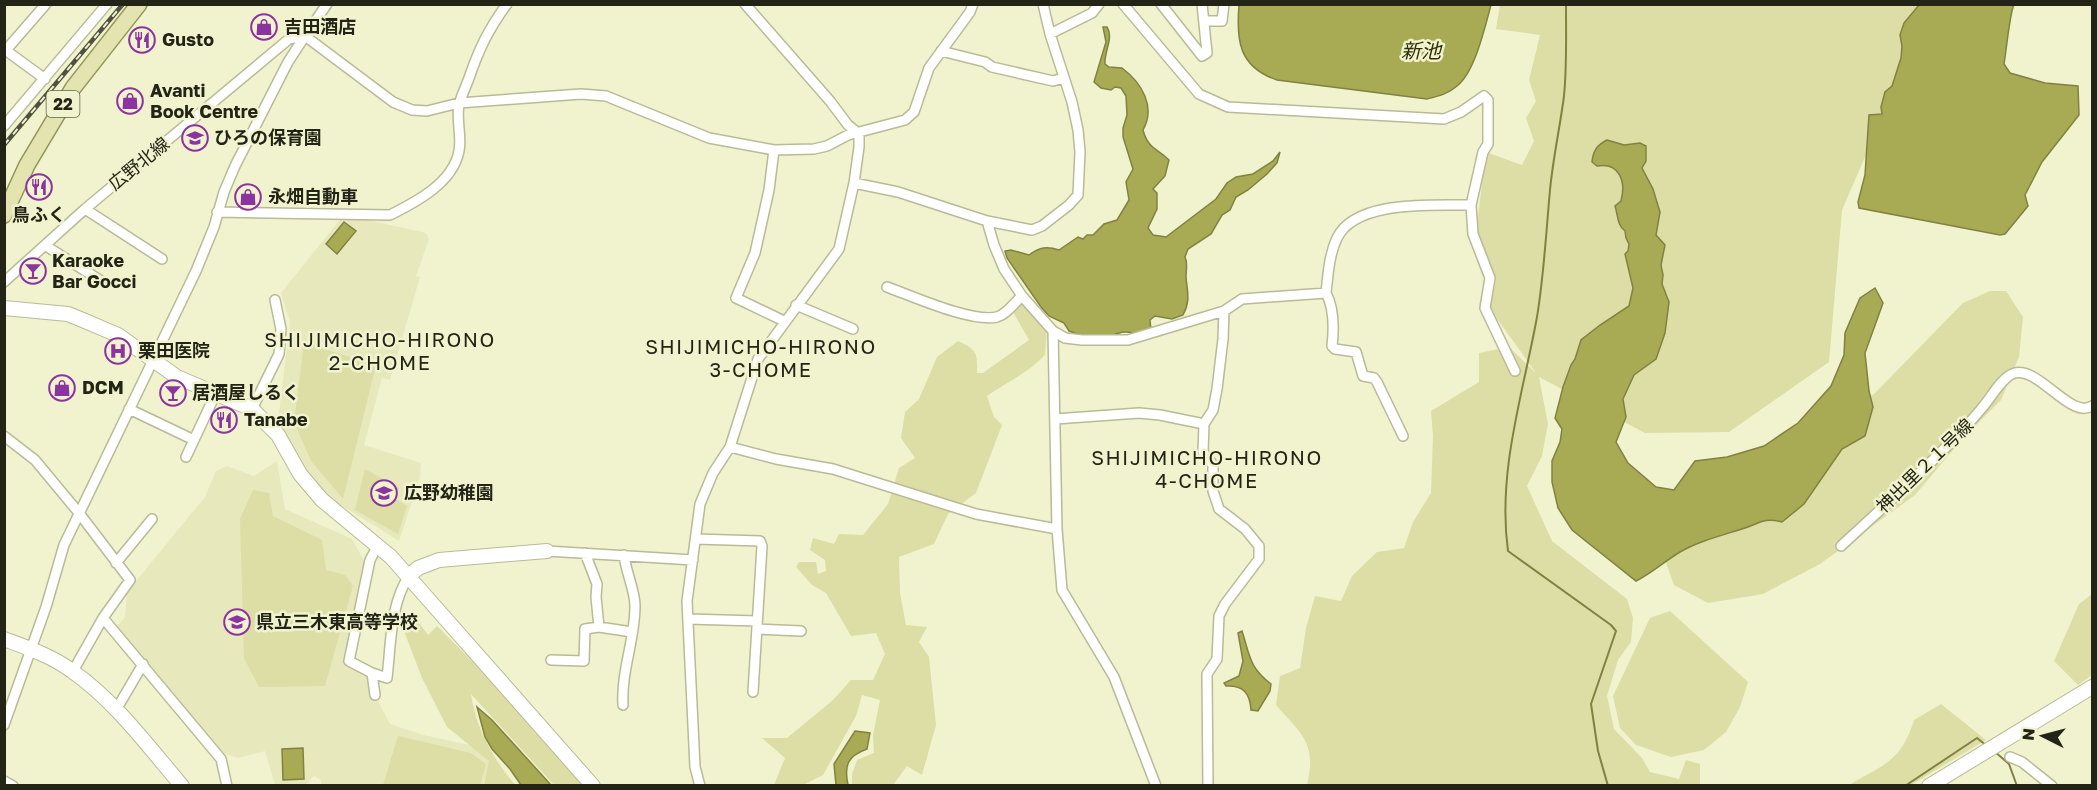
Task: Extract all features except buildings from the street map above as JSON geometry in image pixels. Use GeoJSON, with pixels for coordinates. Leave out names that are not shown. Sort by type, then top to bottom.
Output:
{"type":"FeatureCollection","features":[{"type":"Feature","properties":{"kind":"main road","name":"22"},"geometry":{"type":"LineString","coordinates":[[4,215],[27,165],[73,88],[133,7]]}},
{"type":"Feature","properties":{"kind":"street"},"geometry":{"type":"LineString","coordinates":[[45,79],[5,50],[46,4]]}},
{"type":"Feature","properties":{"kind":"street"},"geometry":{"type":"LineString","coordinates":[[4,126],[8,113],[45,79],[107,4]]}},
{"type":"Feature","properties":{"kind":"street"},"geometry":{"type":"LineString","coordinates":[[217,213],[390,215],[407,207],[434,188],[447,175],[459,150],[459,103],[482,43],[507,4]]}},
{"type":"Feature","properties":{"kind":"street"},"geometry":{"type":"LineString","coordinates":[[700,786],[695,767],[687,601],[704,495],[713,473],[730,447],[758,359],[839,249],[854,183],[859,147],[858,134],[745,4]]}},
{"type":"Feature","properties":{"kind":"street"},"geometry":{"type":"LineString","coordinates":[[305,36],[393,102],[412,110],[427,111],[459,103],[581,94],[606,96],[710,138],[774,150],[814,149],[827,146],[848,135],[904,120],[914,112],[929,68],[970,12],[973,4]]}},
{"type":"Feature","properties":{"kind":"street"},"geometry":{"type":"LineString","coordinates":[[854,183],[898,192],[987,221],[1032,230],[1042,226],[1070,205],[1078,195],[1080,152],[1078,130],[1043,4]]}},
{"type":"Feature","properties":{"kind":"street"},"geometry":{"type":"LineString","coordinates":[[1050,33],[1092,13],[1099,4]]}},
{"type":"Feature","properties":{"kind":"street"},"geometry":{"type":"LineString","coordinates":[[1123,4],[1199,94],[1228,107],[1444,119],[1461,112],[1485,96],[1488,100],[1488,144],[1483,152],[1471,205],[1473,234],[1490,278],[1485,308],[1515,371]]}},
{"type":"Feature","properties":{"kind":"street"},"geometry":{"type":"LineString","coordinates":[[1161,4],[1202,56],[1207,53],[1202,4]]}},
{"type":"Feature","properties":{"kind":"street"},"geometry":{"type":"LineString","coordinates":[[1205,21],[1222,21],[1224,4]]}},
{"type":"Feature","properties":{"kind":"street"},"geometry":{"type":"LineString","coordinates":[[4,725],[46,607],[64,544],[196,271],[235,166],[288,62],[327,5]]}},
{"type":"Feature","properties":{"kind":"street","name":"広野北線"},"geometry":{"type":"LineString","coordinates":[[4,282],[85,209],[289,39],[305,36]]}},
{"type":"Feature","properties":{"kind":"street"},"geometry":{"type":"LineString","coordinates":[[941,51],[985,62],[992,67],[1053,81],[1064,78]]}},
{"type":"Feature","properties":{"kind":"street"},"geometry":{"type":"LineString","coordinates":[[774,150],[769,190],[755,253],[736,298],[784,321]]}},
{"type":"Feature","properties":{"kind":"street"},"geometry":{"type":"LineString","coordinates":[[1403,436],[1377,382],[1374,378],[1363,376],[1356,352],[1335,350],[1332,346],[1334,331],[1326,293],[1332,250],[1337,236],[1346,225],[1378,211],[1397,207],[1471,205]]}},
{"type":"Feature","properties":{"kind":"street"},"geometry":{"type":"LineString","coordinates":[[85,209],[162,259]]}},
{"type":"Feature","properties":{"kind":"street"},"geometry":{"type":"LineString","coordinates":[[987,221],[1004,269],[1022,296],[1053,331],[1065,338],[1128,340],[1224,311],[1242,299],[1326,293]]}},
{"type":"Feature","properties":{"kind":"street"},"geometry":{"type":"LineString","coordinates":[[46,246],[106,284]]}},
{"type":"Feature","properties":{"kind":"street"},"geometry":{"type":"LineString","coordinates":[[887,287],[970,316],[996,317],[1006,312],[1022,296]]}},
{"type":"Feature","properties":{"kind":"street"},"geometry":{"type":"LineString","coordinates":[[252,409],[279,354],[281,329],[275,300]]}},
{"type":"Feature","properties":{"kind":"street"},"geometry":{"type":"LineString","coordinates":[[796,305],[853,329]]}},
{"type":"Feature","properties":{"kind":"street"},"geometry":{"type":"LineString","coordinates":[[4,308],[68,314],[118,335],[177,377],[252,409],[278,435],[300,474],[322,500],[378,545],[409,576],[593,786]]}},
{"type":"Feature","properties":{"kind":"street"},"geometry":{"type":"LineString","coordinates":[[1208,786],[1207,674],[1217,659],[1220,616],[1226,604],[1259,559],[1259,546],[1245,529],[1220,509],[1213,491],[1214,465],[1203,452],[1204,424],[1213,410],[1217,389],[1224,311]]}},
{"type":"Feature","properties":{"kind":"street"},"geometry":{"type":"LineString","coordinates":[[1053,331],[1051,342],[1057,529],[1062,590],[1114,677],[1156,786]]}},
{"type":"Feature","properties":{"kind":"street","name":"神出里２１号線"},"geometry":{"type":"LineString","coordinates":[[1841,546],[1953,440],[2004,381],[2014,373],[2026,373],[2078,408],[2089,409],[2092,406]]}},
{"type":"Feature","properties":{"kind":"street"},"geometry":{"type":"LineString","coordinates":[[186,457],[216,393]]}},
{"type":"Feature","properties":{"kind":"street"},"geometry":{"type":"LineString","coordinates":[[129,409],[194,440]]}},
{"type":"Feature","properties":{"kind":"street"},"geometry":{"type":"LineString","coordinates":[[1055,419],[1139,413],[1160,414],[1204,424]]}},
{"type":"Feature","properties":{"kind":"street"},"geometry":{"type":"LineString","coordinates":[[4,436],[35,460],[130,580],[104,618],[73,671]]}},
{"type":"Feature","properties":{"kind":"street"},"geometry":{"type":"LineString","coordinates":[[730,447],[776,459],[833,469],[976,514],[1057,529]]}},
{"type":"Feature","properties":{"kind":"street"},"geometry":{"type":"LineString","coordinates":[[116,563],[152,519]]}},
{"type":"Feature","properties":{"kind":"street"},"geometry":{"type":"LineString","coordinates":[[696,539],[760,541],[762,546],[753,692]]}},
{"type":"Feature","properties":{"kind":"street"},"geometry":{"type":"LineString","coordinates":[[378,545],[370,560],[348,661],[387,678],[396,605],[403,585],[418,568],[439,560],[547,551],[693,560]]}},
{"type":"Feature","properties":{"kind":"street"},"geometry":{"type":"LineString","coordinates":[[585,553],[597,584],[599,627]]}},
{"type":"Feature","properties":{"kind":"street"},"geometry":{"type":"LineString","coordinates":[[623,705],[622,686],[635,605],[624,555]]}},
{"type":"Feature","properties":{"kind":"street"},"geometry":{"type":"LineString","coordinates":[[104,618],[221,759],[227,786]]}},
{"type":"Feature","properties":{"kind":"street"},"geometry":{"type":"LineString","coordinates":[[688,619],[801,631]]}},
{"type":"Feature","properties":{"kind":"street"},"geometry":{"type":"LineString","coordinates":[[551,660],[584,661],[585,629],[599,627],[632,632]]}},
{"type":"Feature","properties":{"kind":"street"},"geometry":{"type":"LineString","coordinates":[[4,639],[52,658],[73,671],[116,710],[182,786]]}},
{"type":"Feature","properties":{"kind":"street"},"geometry":{"type":"LineString","coordinates":[[116,710],[143,664]]}},
{"type":"Feature","properties":{"kind":"street"},"geometry":{"type":"LineString","coordinates":[[372,673],[375,695]]}},
{"type":"Feature","properties":{"kind":"street"},"geometry":{"type":"LineString","coordinates":[[1929,786],[2092,687]]}},
{"type":"Feature","properties":{"kind":"street"},"geometry":{"type":"LineString","coordinates":[[2010,757],[2022,762],[2052,786]]}},
{"type":"Feature","properties":{"kind":"street"},"geometry":{"type":"LineString","coordinates":[[4,781],[13,786]]}},
{"type":"Feature","properties":{"kind":"shaded area"},"geometry":{"type":"Polygon","coordinates":[[[1500,5],[1931,5],[1842,210],[1829,362],[1729,432],[1645,433],[1539,377],[1548,424],[1542,456],[1527,486],[1552,541],[1627,599],[1633,618],[1631,642],[1618,660],[1607,696],[1614,729],[1642,758],[1650,772],[1679,779],[1686,760],[1700,764],[1700,785],[1307,785],[1310,759],[1305,740],[1276,705],[1280,676],[1300,668],[1306,628],[1315,596],[1341,601],[1352,576],[1377,552],[1404,548],[1413,522],[1431,493],[1433,436],[1431,411],[1479,382],[1479,353],[1509,347],[1536,373],[1490,309],[1496,280],[1476,232],[1486,152],[1522,165],[1534,141],[1526,118],[1536,101],[1529,80],[1540,35],[1496,29],[1500,5]]]}},
{"type":"Feature","properties":{"kind":"shaded area"},"geometry":{"type":"Polygon","coordinates":[[[350,216],[426,233],[429,239],[416,276],[420,277],[390,380],[382,378],[364,445],[421,463],[420,477],[399,541],[333,500],[310,479],[278,421],[290,322],[281,293],[342,217],[350,216]]]}},
{"type":"Feature","properties":{"kind":"shaded area"},"geometry":{"type":"Polygon","coordinates":[[[1990,291],[2006,291],[2023,317],[2019,357],[2001,400],[1965,436],[1915,495],[1820,564],[1763,594],[1708,603],[1674,585],[1662,551],[1844,412],[1874,394],[1963,303],[1990,291]]]}},
{"type":"Feature","properties":{"kind":"shaded area"},"geometry":{"type":"Polygon","coordinates":[[[1024,303],[1047,327],[1045,355],[987,396],[994,417],[1002,425],[976,493],[948,514],[934,544],[899,557],[900,593],[906,625],[927,627],[919,642],[929,657],[936,725],[922,775],[907,766],[893,785],[852,785],[852,774],[857,760],[874,753],[873,735],[880,700],[862,695],[856,716],[823,775],[803,785],[774,785],[785,758],[762,738],[787,738],[833,700],[851,680],[873,680],[885,654],[876,633],[851,636],[826,593],[812,585],[796,567],[799,562],[816,562],[818,574],[826,571],[825,560],[810,550],[813,538],[834,544],[839,534],[863,535],[888,504],[899,468],[915,458],[901,438],[905,412],[919,399],[937,357],[958,341],[972,349],[976,356],[977,373],[983,373],[1029,340],[1013,312],[1024,303]]]}},
{"type":"Feature","properties":{"kind":"shaded area"},"geometry":{"type":"Polygon","coordinates":[[[304,343],[376,365],[343,499],[311,461],[294,422],[304,343]]]}},
{"type":"Feature","properties":{"kind":"shaded area","name":"県立三木東高等学校"},"geometry":{"type":"Polygon","coordinates":[[[277,461],[285,509],[352,539],[364,561],[364,571],[343,664],[363,672],[370,678],[372,699],[378,701],[390,724],[423,735],[474,746],[491,759],[483,785],[321,785],[321,780],[314,776],[305,785],[275,785],[265,751],[238,758],[223,753],[117,626],[125,617],[127,592],[205,497],[216,471],[227,466],[254,476],[277,461]]]}},
{"type":"Feature","properties":{"kind":"shaded area"},"geometry":{"type":"Polygon","coordinates":[[[365,469],[399,488],[394,498],[407,506],[398,534],[355,510],[365,469]]]}},
{"type":"Feature","properties":{"kind":"shaded area"},"geometry":{"type":"Polygon","coordinates":[[[253,490],[269,493],[273,516],[322,540],[326,570],[345,575],[353,586],[325,686],[259,687],[244,658],[240,519],[253,490]]]}},
{"type":"Feature","properties":{"kind":"shaded area"},"geometry":{"type":"Polygon","coordinates":[[[2092,594],[2092,675],[2078,685],[2054,661],[2079,604],[2092,594]]]}},
{"type":"Feature","properties":{"kind":"shaded area"},"geometry":{"type":"Polygon","coordinates":[[[1670,611],[1748,682],[1740,707],[1726,732],[1704,750],[1671,757],[1636,745],[1620,728],[1613,696],[1650,618],[1670,611]]]}},
{"type":"Feature","properties":{"kind":"shaded area"},"geometry":{"type":"Polygon","coordinates":[[[411,612],[428,635],[437,626],[490,679],[583,785],[554,785],[471,694],[481,731],[515,785],[484,785],[489,761],[447,727],[422,678],[404,631],[411,612]]]}},
{"type":"Feature","properties":{"kind":"shaded area"},"geometry":{"type":"Polygon","coordinates":[[[1941,704],[1986,740],[1911,785],[1849,785],[1890,760],[1903,745],[1914,720],[1941,704]]]}},
{"type":"Feature","properties":{"kind":"shaded area"},"geometry":{"type":"Polygon","coordinates":[[[398,736],[471,753],[486,764],[480,785],[383,785],[398,736]]]}},
{"type":"Feature","properties":{"kind":"water","name":"新池"},"geometry":{"type":"Polygon","coordinates":[[[1239,4],[1491,5],[1469,71],[1450,91],[1427,99],[1277,80],[1264,75],[1247,60],[1243,51],[1238,30],[1239,4]]]}},
{"type":"Feature","properties":{"kind":"water"},"geometry":{"type":"Polygon","coordinates":[[[1919,5],[2014,5],[2004,64],[2010,73],[2045,83],[2078,86],[2079,115],[2042,162],[2025,195],[2028,206],[2005,234],[2000,235],[1859,208],[1858,202],[1865,175],[1869,115],[1882,114],[1881,107],[1885,92],[1892,86],[1901,58],[1900,35],[1904,23],[1919,5]]]}},
{"type":"Feature","properties":{"kind":"water"},"geometry":{"type":"Polygon","coordinates":[[[1103,27],[1107,27],[1110,36],[1105,64],[1109,67],[1122,68],[1141,88],[1148,113],[1143,130],[1145,136],[1150,145],[1169,160],[1165,176],[1153,189],[1157,193],[1157,209],[1148,228],[1153,235],[1166,237],[1216,199],[1227,183],[1236,177],[1253,174],[1273,161],[1280,152],[1277,163],[1248,190],[1236,197],[1230,210],[1222,215],[1211,234],[1188,249],[1185,257],[1188,300],[1183,315],[1172,319],[1155,316],[1150,320],[1151,330],[1135,334],[1122,332],[1102,338],[1069,331],[1064,323],[1049,316],[1007,258],[1005,251],[1011,250],[1029,255],[1044,248],[1059,250],[1078,237],[1083,239],[1087,235],[1093,235],[1104,224],[1117,220],[1129,200],[1126,182],[1133,169],[1123,137],[1127,115],[1126,96],[1121,88],[1115,87],[1111,90],[1101,88],[1094,82],[1106,42],[1103,27]]]}},
{"type":"Feature","properties":{"kind":"water"},"geometry":{"type":"Polygon","coordinates":[[[1607,140],[1624,145],[1640,143],[1646,146],[1646,161],[1642,168],[1653,189],[1660,212],[1656,235],[1665,245],[1661,265],[1662,284],[1669,302],[1665,333],[1656,359],[1634,375],[1623,399],[1626,417],[1616,442],[1628,463],[1656,487],[1674,490],[1695,461],[1727,457],[1764,446],[1798,423],[1831,386],[1844,355],[1845,333],[1860,298],[1875,288],[1883,303],[1865,353],[1873,407],[1865,436],[1842,449],[1804,504],[1782,522],[1770,520],[1761,522],[1695,545],[1680,552],[1636,581],[1572,530],[1558,508],[1552,482],[1552,461],[1560,442],[1562,429],[1555,418],[1563,387],[1581,340],[1629,306],[1633,288],[1625,254],[1629,244],[1625,231],[1619,223],[1615,206],[1621,201],[1622,181],[1616,170],[1611,167],[1597,166],[1592,162],[1596,149],[1607,140]]]}},
{"type":"Feature","properties":{"kind":"water"},"geometry":{"type":"Polygon","coordinates":[[[344,222],[356,231],[337,254],[326,244],[344,222]]]}},
{"type":"Feature","properties":{"kind":"water"},"geometry":{"type":"Polygon","coordinates":[[[1242,631],[1254,666],[1271,684],[1270,691],[1258,711],[1251,710],[1249,699],[1244,691],[1237,687],[1226,686],[1224,683],[1239,676],[1243,661],[1238,633],[1242,631]]]}},
{"type":"Feature","properties":{"kind":"water"},"geometry":{"type":"Polygon","coordinates":[[[477,707],[492,720],[551,785],[521,785],[485,737],[477,707]]]}},
{"type":"Feature","properties":{"kind":"water"},"geometry":{"type":"Polygon","coordinates":[[[855,731],[870,733],[867,749],[855,755],[848,762],[846,772],[848,785],[836,785],[834,764],[855,731]]]}},
{"type":"Feature","properties":{"kind":"water"},"geometry":{"type":"Polygon","coordinates":[[[303,748],[304,779],[283,780],[282,749],[303,748]]]}},
{"type":"Feature","properties":{"kind":"waterway"},"geometry":{"type":"LineString","coordinates":[[1566,4],[1564,96],[1551,178],[1537,317],[1513,433],[1506,492],[1506,521],[1508,551],[1611,625],[1616,631],[1591,704],[1598,751],[1608,786]]}},
{"type":"Feature","properties":{"kind":"waterway"},"geometry":{"type":"LineString","coordinates":[[1905,786],[1977,738],[1987,746]]}},
{"type":"Feature","properties":{"kind":"waterway"},"geometry":{"type":"LineString","coordinates":[[1994,751],[2009,764],[2017,786]]}},
{"type":"Feature","properties":{"kind":"railway"},"geometry":{"type":"LineString","coordinates":[[4,145],[123,4]]}},
{"type":"Feature","properties":{"kind":"place","name":"吉田酒店"},"geometry":{"type":"Point","coordinates":[264,27]}},
{"type":"Feature","properties":{"kind":"place","name":"Gusto"},"geometry":{"type":"Point","coordinates":[142,40]}},
{"type":"Feature","properties":{"kind":"place","name":"Avanti Book Centre"},"geometry":{"type":"Point","coordinates":[130,101]}},
{"type":"Feature","properties":{"kind":"place","name":"ひろの保育園"},"geometry":{"type":"Point","coordinates":[195,138]}},
{"type":"Feature","properties":{"kind":"place","name":"鳥ふく"},"geometry":{"type":"Point","coordinates":[39,187]}},
{"type":"Feature","properties":{"kind":"place","name":"永畑自動車"},"geometry":{"type":"Point","coordinates":[248,197]}},
{"type":"Feature","properties":{"kind":"place","name":"Karaoke Bar Gocci"},"geometry":{"type":"Point","coordinates":[33,271]}},
{"type":"Feature","properties":{"kind":"place","name":"栗田医院"},"geometry":{"type":"Point","coordinates":[118,351]}},
{"type":"Feature","properties":{"kind":"place","name":"DCM"},"geometry":{"type":"Point","coordinates":[62,388]}},
{"type":"Feature","properties":{"kind":"place","name":"居酒屋しるく"},"geometry":{"type":"Point","coordinates":[173,393]}},
{"type":"Feature","properties":{"kind":"place","name":"Tanabe"},"geometry":{"type":"Point","coordinates":[224,420]}},
{"type":"Feature","properties":{"kind":"place","name":"広野幼稚園"},"geometry":{"type":"Point","coordinates":[384,493]}},
{"type":"Feature","properties":{"kind":"place","name":"県立三木東高等学校"},"geometry":{"type":"Point","coordinates":[237,622]}},
{"type":"Feature","properties":{"kind":"district","name":"SHIJIMICHO-HIRONO 2-CHOME"},"geometry":{"type":"Point","coordinates":[380,352]}},
{"type":"Feature","properties":{"kind":"district","name":"SHIJIMICHO-HIRONO 3-CHOME"},"geometry":{"type":"Point","coordinates":[761,358]}},
{"type":"Feature","properties":{"kind":"district","name":"SHIJIMICHO-HIRONO 4-CHOME"},"geometry":{"type":"Point","coordinates":[1207,470]}}]}
